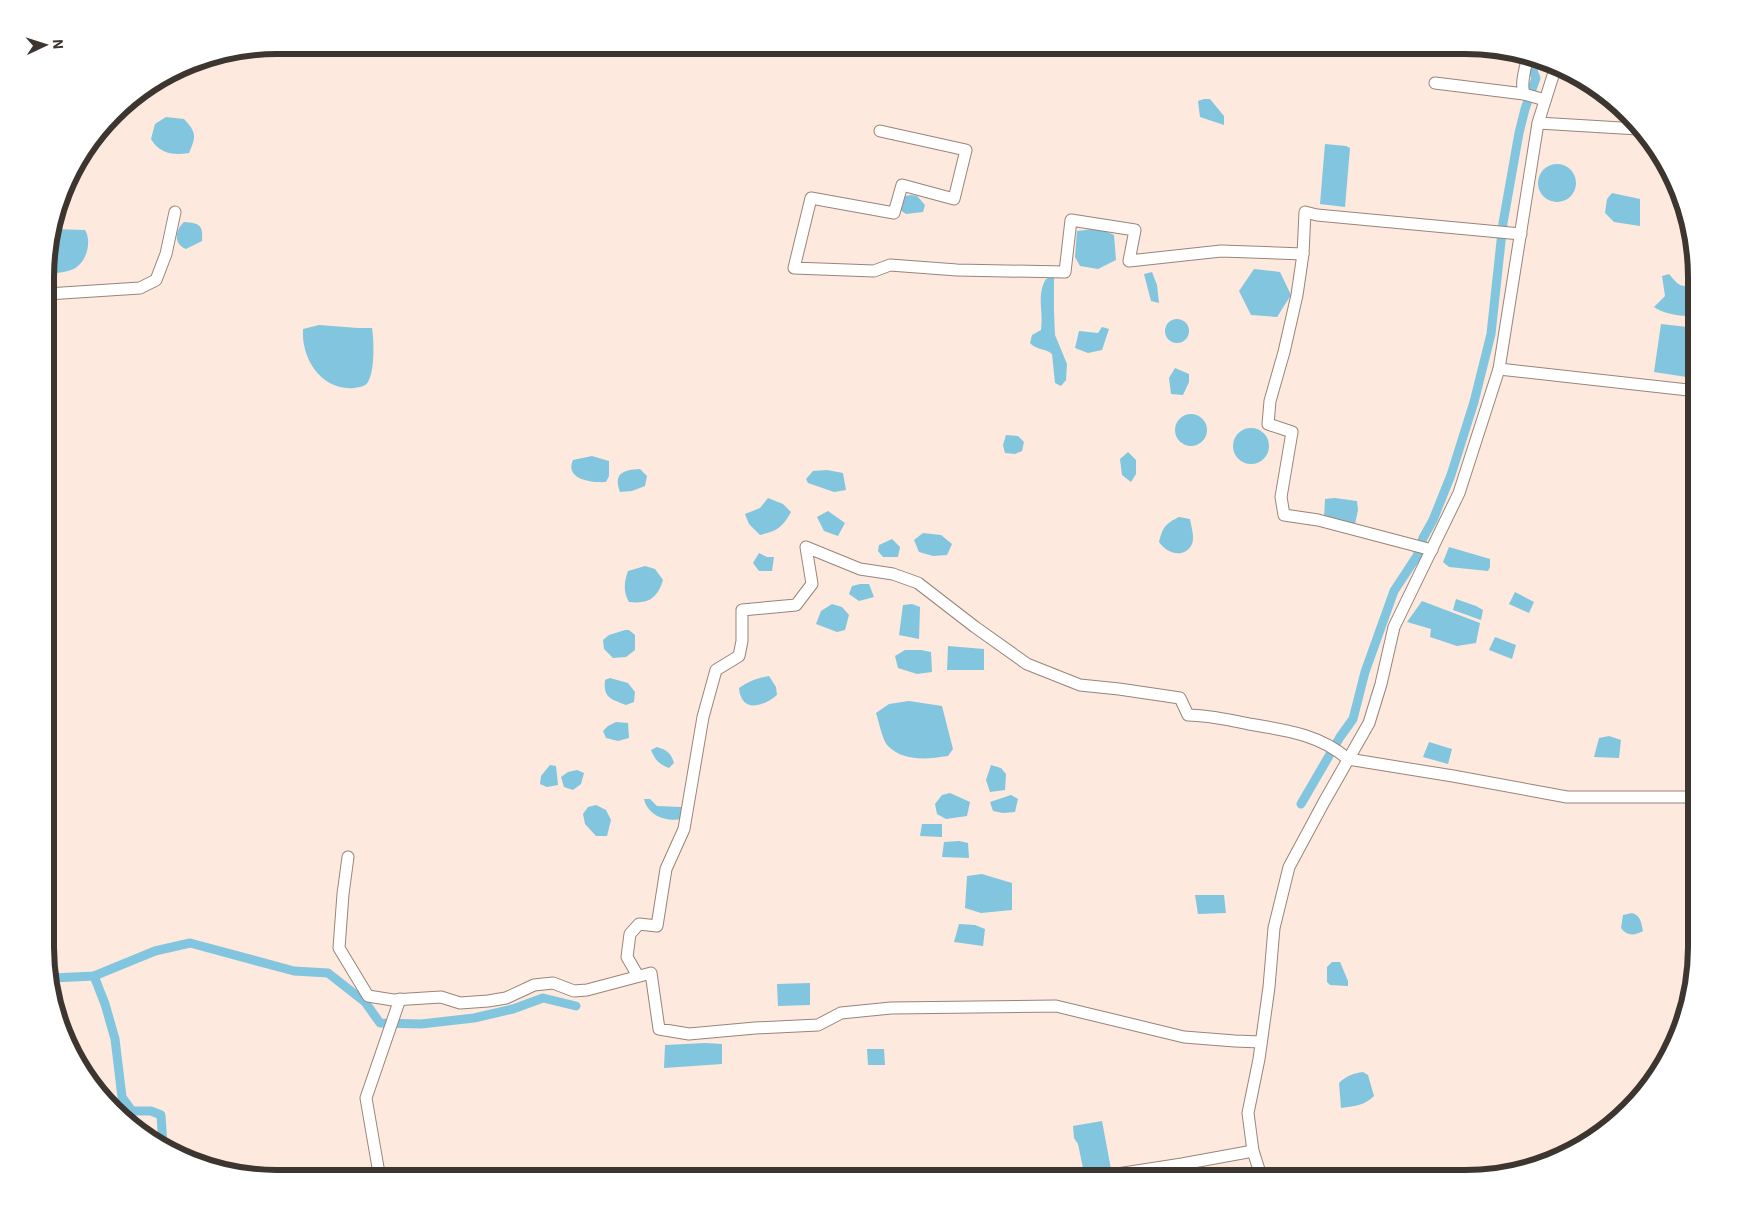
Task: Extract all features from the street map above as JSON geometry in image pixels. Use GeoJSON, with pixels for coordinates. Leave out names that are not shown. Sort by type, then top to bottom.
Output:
{"type":"FeatureCollection","features":[{"type":"Feature","properties":{"kind":"street"},"geometry":{"type":"LineString","coordinates":[[1524,94],[1522,88],[1526,62]]}},
{"type":"Feature","properties":{"kind":"street"},"geometry":{"type":"LineString","coordinates":[[1259,1170],[1253,1152],[1248,1113],[1269,987],[1274,928],[1289,867],[1369,723],[1381,684],[1394,627],[1459,493],[1499,369],[1538,123],[1554,73]]}},
{"type":"Feature","properties":{"kind":"street"},"geometry":{"type":"LineString","coordinates":[[1435,83],[1524,94],[1544,99]]}},
{"type":"Feature","properties":{"kind":"street"},"geometry":{"type":"LineString","coordinates":[[1538,123],[1632,129]]}},
{"type":"Feature","properties":{"kind":"street"},"geometry":{"type":"LineString","coordinates":[[880,131],[966,150],[954,199],[902,185],[894,213],[811,198],[794,268],[874,271],[890,265],[957,270],[1065,272],[1071,220],[1135,230],[1129,261],[1221,251],[1303,254]]}},
{"type":"Feature","properties":{"kind":"street"},"geometry":{"type":"LineString","coordinates":[[54,294],[140,288],[156,280],[166,254],[175,212]]}},
{"type":"Feature","properties":{"kind":"street"},"geometry":{"type":"LineString","coordinates":[[1430,550],[1318,520],[1284,515],[1281,497],[1292,432],[1268,424],[1270,401],[1297,295],[1303,254],[1305,212],[1317,215],[1521,234]]}},
{"type":"Feature","properties":{"kind":"street"},"geometry":{"type":"LineString","coordinates":[[1499,369],[1688,390]]}},
{"type":"Feature","properties":{"kind":"street"},"geometry":{"type":"LineString","coordinates":[[638,976],[628,957],[630,934],[639,924],[657,926],[666,869],[684,828],[703,717],[716,670],[739,656],[742,641],[742,610],[796,605],[812,584],[806,547],[860,569],[894,574],[918,583],[1027,664],[1080,685],[1180,698],[1188,715],[1206,715],[1304,734],[1324,742],[1338,750],[1348,759],[1567,797],[1688,797]]}},
{"type":"Feature","properties":{"kind":"street"},"geometry":{"type":"LineString","coordinates":[[348,857],[339,948],[368,996],[393,1000],[441,997],[460,1003],[488,1001],[506,998],[534,985],[553,983],[574,991],[587,990],[651,973],[659,1029],[689,1034],[818,1025],[841,1013],[891,1008],[1056,1006],[1184,1037],[1259,1042]]}},
{"type":"Feature","properties":{"kind":"street"},"geometry":{"type":"LineString","coordinates":[[378,1170],[366,1098],[400,999]]}},
{"type":"Feature","properties":{"kind":"street"},"geometry":{"type":"LineString","coordinates":[[1143,1170],[1253,1152]]}},
{"type":"Feature","properties":{"kind":"water"},"geometry":{"type":"Polygon","coordinates":[[[1210,99],[1224,116],[1224,125],[1200,117],[1198,101],[1210,99]]]}},
{"type":"Feature","properties":{"kind":"water"},"geometry":{"type":"Polygon","coordinates":[[[166,117],[184,119],[193,131],[194,138],[189,153],[172,154],[158,148],[154,144],[151,139],[155,124],[166,117]]]}},
{"type":"Feature","properties":{"kind":"water"},"geometry":{"type":"Polygon","coordinates":[[[1325,144],[1350,148],[1345,207],[1320,204],[1325,144]]]}},
{"type":"Feature","properties":{"kind":"water"},"geometry":{"type":"Polygon","coordinates":[[[1557,164],[1571,169],[1576,183],[1571,197],[1557,202],[1543,197],[1538,183],[1543,169],[1557,164]]]}},
{"type":"Feature","properties":{"kind":"water"},"geometry":{"type":"Polygon","coordinates":[[[1612,193],[1640,199],[1640,226],[1614,222],[1605,213],[1607,199],[1612,193]]]}},
{"type":"Feature","properties":{"kind":"water"},"geometry":{"type":"Polygon","coordinates":[[[905,196],[917,196],[925,205],[923,212],[906,214],[900,210],[905,196]]]}},
{"type":"Feature","properties":{"kind":"water"},"geometry":{"type":"Polygon","coordinates":[[[184,222],[197,224],[202,231],[202,241],[186,249],[177,240],[177,233],[184,222]]]}},
{"type":"Feature","properties":{"kind":"water"},"geometry":{"type":"Polygon","coordinates":[[[59,229],[85,230],[88,247],[84,259],[76,268],[54,273],[59,229]]]}},
{"type":"Feature","properties":{"kind":"water"},"geometry":{"type":"Polygon","coordinates":[[[1094,229],[1114,235],[1116,260],[1098,269],[1080,266],[1075,257],[1077,231],[1094,229]]]}},
{"type":"Feature","properties":{"kind":"water"},"geometry":{"type":"Polygon","coordinates":[[[1254,269],[1280,272],[1291,295],[1277,317],[1251,315],[1239,291],[1254,269]]]}},
{"type":"Feature","properties":{"kind":"water"},"geometry":{"type":"Polygon","coordinates":[[[1152,272],[1157,285],[1159,303],[1151,301],[1144,274],[1152,272]]]}},
{"type":"Feature","properties":{"kind":"water"},"geometry":{"type":"Polygon","coordinates":[[[1669,274],[1681,285],[1688,286],[1688,316],[1674,315],[1654,307],[1665,296],[1662,276],[1669,274]]]}},
{"type":"Feature","properties":{"kind":"water"},"geometry":{"type":"Polygon","coordinates":[[[1054,276],[1055,335],[1067,364],[1066,380],[1061,386],[1055,383],[1052,354],[1030,343],[1032,335],[1041,330],[1041,291],[1043,285],[1046,279],[1054,276]]]}},
{"type":"Feature","properties":{"kind":"water"},"geometry":{"type":"Polygon","coordinates":[[[1177,319],[1182,320],[1188,326],[1188,336],[1182,342],[1177,343],[1172,342],[1166,336],[1165,331],[1166,326],[1172,320],[1177,319]]]}},
{"type":"Feature","properties":{"kind":"water"},"geometry":{"type":"Polygon","coordinates":[[[1661,324],[1688,327],[1688,377],[1654,372],[1661,324]]]}},
{"type":"Feature","properties":{"kind":"water"},"geometry":{"type":"Polygon","coordinates":[[[319,325],[372,328],[373,363],[370,377],[365,385],[362,387],[342,388],[323,378],[315,370],[305,351],[303,329],[319,325]]]}},
{"type":"Feature","properties":{"kind":"water"},"geometry":{"type":"Polygon","coordinates":[[[1102,327],[1109,329],[1102,350],[1088,353],[1075,348],[1079,331],[1098,333],[1102,327]]]}},
{"type":"Feature","properties":{"kind":"water"},"geometry":{"type":"Polygon","coordinates":[[[1175,368],[1189,374],[1189,382],[1183,395],[1171,394],[1169,378],[1175,368]]]}},
{"type":"Feature","properties":{"kind":"water"},"geometry":{"type":"Polygon","coordinates":[[[1191,414],[1197,415],[1202,419],[1206,424],[1206,436],[1202,441],[1197,445],[1191,446],[1185,445],[1180,441],[1176,436],[1175,430],[1176,424],[1180,419],[1185,415],[1191,414]]]}},
{"type":"Feature","properties":{"kind":"water"},"geometry":{"type":"Polygon","coordinates":[[[1251,428],[1258,429],[1264,433],[1268,439],[1268,453],[1264,459],[1258,463],[1251,464],[1244,463],[1238,459],[1234,453],[1233,446],[1234,439],[1238,433],[1244,429],[1251,428]]]}},
{"type":"Feature","properties":{"kind":"water"},"geometry":{"type":"Polygon","coordinates":[[[1006,435],[1018,436],[1024,442],[1022,451],[1015,454],[1005,453],[1003,445],[1006,435]]]}},
{"type":"Feature","properties":{"kind":"water"},"geometry":{"type":"Polygon","coordinates":[[[1128,452],[1136,460],[1136,474],[1131,482],[1122,475],[1120,459],[1128,452]]]}},
{"type":"Feature","properties":{"kind":"water"},"geometry":{"type":"Polygon","coordinates":[[[592,456],[609,461],[609,476],[606,482],[587,481],[576,476],[573,472],[571,467],[573,460],[592,456]]]}},
{"type":"Feature","properties":{"kind":"water"},"geometry":{"type":"Polygon","coordinates":[[[640,469],[647,476],[645,486],[632,491],[620,492],[618,481],[621,474],[629,470],[640,469]]]}},
{"type":"Feature","properties":{"kind":"water"},"geometry":{"type":"Polygon","coordinates":[[[827,470],[843,473],[846,490],[834,492],[808,483],[806,479],[813,471],[827,470]]]}},
{"type":"Feature","properties":{"kind":"water"},"geometry":{"type":"Polygon","coordinates":[[[768,498],[783,504],[791,512],[779,528],[760,535],[749,524],[745,514],[760,508],[768,498]]]}},
{"type":"Feature","properties":{"kind":"water"},"geometry":{"type":"Polygon","coordinates":[[[1335,498],[1357,501],[1358,510],[1355,524],[1324,518],[1325,499],[1335,498]]]}},
{"type":"Feature","properties":{"kind":"water"},"geometry":{"type":"Polygon","coordinates":[[[828,511],[845,523],[838,536],[824,531],[817,517],[828,511]]]}},
{"type":"Feature","properties":{"kind":"water"},"geometry":{"type":"Polygon","coordinates":[[[1179,517],[1190,519],[1193,538],[1189,549],[1185,552],[1176,553],[1171,552],[1159,542],[1165,526],[1179,517]]]}},
{"type":"Feature","properties":{"kind":"water"},"geometry":{"type":"Polygon","coordinates":[[[923,533],[941,535],[952,544],[947,555],[933,556],[919,552],[914,540],[923,533]]]}},
{"type":"Feature","properties":{"kind":"water"},"geometry":{"type":"Polygon","coordinates":[[[892,539],[900,547],[898,557],[883,557],[878,551],[879,545],[892,539]]]}},
{"type":"Feature","properties":{"kind":"water"},"geometry":{"type":"Polygon","coordinates":[[[1449,547],[1490,559],[1488,571],[1449,567],[1443,562],[1449,547]]]}},
{"type":"Feature","properties":{"kind":"water"},"geometry":{"type":"Polygon","coordinates":[[[759,553],[767,557],[774,557],[772,571],[759,571],[753,563],[759,553]]]}},
{"type":"Feature","properties":{"kind":"water"},"geometry":{"type":"Polygon","coordinates":[[[645,566],[655,569],[663,580],[661,586],[655,596],[647,601],[629,602],[625,587],[628,571],[645,566]]]}},
{"type":"Feature","properties":{"kind":"water"},"geometry":{"type":"Polygon","coordinates":[[[869,584],[874,597],[859,601],[849,594],[852,586],[869,584]]]}},
{"type":"Feature","properties":{"kind":"water"},"geometry":{"type":"Polygon","coordinates":[[[1515,592],[1534,602],[1529,613],[1509,604],[1515,592]]]}},
{"type":"Feature","properties":{"kind":"water"},"geometry":{"type":"Polygon","coordinates":[[[1456,599],[1483,610],[1481,620],[1453,610],[1456,599]]]}},
{"type":"Feature","properties":{"kind":"water"},"geometry":{"type":"Polygon","coordinates":[[[1422,601],[1480,623],[1476,643],[1457,646],[1430,637],[1431,629],[1407,622],[1422,601]]]}},
{"type":"Feature","properties":{"kind":"water"},"geometry":{"type":"Polygon","coordinates":[[[832,604],[842,607],[849,615],[845,630],[837,632],[816,624],[821,611],[832,604]]]}},
{"type":"Feature","properties":{"kind":"water"},"geometry":{"type":"Polygon","coordinates":[[[912,604],[920,607],[919,639],[899,635],[903,605],[912,604]]]}},
{"type":"Feature","properties":{"kind":"water"},"geometry":{"type":"Polygon","coordinates":[[[629,630],[635,635],[635,650],[626,657],[613,658],[604,649],[603,640],[609,635],[629,630]]]}},
{"type":"Feature","properties":{"kind":"water"},"geometry":{"type":"Polygon","coordinates":[[[1495,637],[1516,645],[1512,659],[1489,650],[1495,637]]]}},
{"type":"Feature","properties":{"kind":"water"},"geometry":{"type":"Polygon","coordinates":[[[948,646],[984,649],[984,670],[947,670],[948,646]]]}},
{"type":"Feature","properties":{"kind":"water"},"geometry":{"type":"Polygon","coordinates":[[[905,650],[931,652],[932,672],[917,674],[898,668],[895,656],[905,650]]]}},
{"type":"Feature","properties":{"kind":"water"},"geometry":{"type":"Polygon","coordinates":[[[769,676],[776,687],[777,695],[759,705],[748,704],[744,701],[739,688],[753,680],[769,676]]]}},
{"type":"Feature","properties":{"kind":"water"},"geometry":{"type":"Polygon","coordinates":[[[610,678],[628,683],[635,692],[634,702],[626,705],[609,697],[605,691],[605,680],[610,678]]]}},
{"type":"Feature","properties":{"kind":"water"},"geometry":{"type":"Polygon","coordinates":[[[909,701],[942,706],[953,749],[948,756],[932,758],[909,757],[901,755],[888,746],[882,735],[876,713],[889,704],[909,701]]]}},
{"type":"Feature","properties":{"kind":"water"},"geometry":{"type":"Polygon","coordinates":[[[616,722],[628,723],[629,738],[618,741],[606,738],[603,731],[616,722]]]}},
{"type":"Feature","properties":{"kind":"water"},"geometry":{"type":"Polygon","coordinates":[[[1609,736],[1621,740],[1619,758],[1594,757],[1599,738],[1609,736]]]}},
{"type":"Feature","properties":{"kind":"water"},"geometry":{"type":"Polygon","coordinates":[[[1429,742],[1452,749],[1448,764],[1423,757],[1429,742]]]}},
{"type":"Feature","properties":{"kind":"water"},"geometry":{"type":"Polygon","coordinates":[[[657,747],[670,754],[674,763],[669,768],[660,763],[654,756],[651,750],[657,747]]]}},
{"type":"Feature","properties":{"kind":"water"},"geometry":{"type":"Polygon","coordinates":[[[550,765],[556,766],[558,785],[547,787],[540,784],[541,776],[550,765]]]}},
{"type":"Feature","properties":{"kind":"water"},"geometry":{"type":"Polygon","coordinates":[[[991,765],[1001,768],[1006,774],[1005,790],[990,792],[986,780],[991,765]]]}},
{"type":"Feature","properties":{"kind":"water"},"geometry":{"type":"Polygon","coordinates":[[[577,770],[584,773],[581,784],[573,790],[564,787],[561,777],[568,772],[577,770]]]}},
{"type":"Feature","properties":{"kind":"water"},"geometry":{"type":"Polygon","coordinates":[[[950,793],[970,802],[967,816],[946,819],[937,814],[935,804],[942,795],[950,793]]]}},
{"type":"Feature","properties":{"kind":"water"},"geometry":{"type":"Polygon","coordinates":[[[1011,795],[1018,799],[1015,812],[1003,813],[993,811],[990,802],[1011,795]]]}},
{"type":"Feature","properties":{"kind":"water"},"geometry":{"type":"Polygon","coordinates":[[[644,799],[650,799],[657,806],[681,807],[682,819],[670,820],[654,814],[649,810],[644,799]]]}},
{"type":"Feature","properties":{"kind":"water"},"geometry":{"type":"Polygon","coordinates":[[[596,805],[606,810],[611,820],[607,836],[596,836],[585,824],[583,814],[588,807],[596,805]]]}},
{"type":"Feature","properties":{"kind":"water"},"geometry":{"type":"Polygon","coordinates":[[[922,824],[942,824],[942,837],[920,836],[922,824]]]}},
{"type":"Feature","properties":{"kind":"water"},"geometry":{"type":"Polygon","coordinates":[[[959,841],[968,843],[969,858],[942,857],[944,842],[959,841]]]}},
{"type":"Feature","properties":{"kind":"water"},"geometry":{"type":"Polygon","coordinates":[[[982,874],[1012,883],[1012,910],[981,913],[965,908],[967,876],[982,874]]]}},
{"type":"Feature","properties":{"kind":"water"},"geometry":{"type":"Polygon","coordinates":[[[1195,895],[1224,895],[1226,913],[1198,914],[1195,895]]]}},
{"type":"Feature","properties":{"kind":"water"},"geometry":{"type":"Polygon","coordinates":[[[1632,913],[1641,922],[1643,931],[1637,934],[1628,934],[1621,928],[1623,915],[1632,913]]]}},
{"type":"Feature","properties":{"kind":"water"},"geometry":{"type":"Polygon","coordinates":[[[959,924],[975,925],[985,929],[983,946],[954,942],[959,924]]]}},
{"type":"Feature","properties":{"kind":"water"},"geometry":{"type":"Polygon","coordinates":[[[1332,962],[1340,962],[1348,981],[1348,986],[1330,985],[1327,982],[1327,967],[1332,962]]]}},
{"type":"Feature","properties":{"kind":"water"},"geometry":{"type":"Polygon","coordinates":[[[810,983],[810,1005],[778,1006],[777,984],[810,983]]]}},
{"type":"Feature","properties":{"kind":"water"},"geometry":{"type":"Polygon","coordinates":[[[722,1044],[722,1064],[664,1068],[665,1045],[722,1044]]]}},
{"type":"Feature","properties":{"kind":"water"},"geometry":{"type":"Polygon","coordinates":[[[867,1049],[884,1049],[885,1065],[868,1065],[867,1049]]]}},
{"type":"Feature","properties":{"kind":"water"},"geometry":{"type":"Polygon","coordinates":[[[1363,1072],[1368,1075],[1374,1096],[1363,1104],[1341,1108],[1339,1083],[1350,1075],[1363,1072]]]}},
{"type":"Feature","properties":{"kind":"water"},"geometry":{"type":"Polygon","coordinates":[[[1102,1121],[1111,1169],[1083,1170],[1078,1144],[1074,1138],[1073,1126],[1102,1121]]]}},
{"type":"Feature","properties":{"kind":"waterway"},"geometry":{"type":"LineString","coordinates":[[1301,804],[1340,737],[1353,719],[1365,672],[1394,591],[1417,556],[1451,475],[1474,402],[1491,334],[1503,223],[1519,133],[1536,78],[1533,71],[1534,65]]}},
{"type":"Feature","properties":{"kind":"waterway"},"geometry":{"type":"LineString","coordinates":[[56,978],[94,976],[155,951],[190,943],[294,971],[328,973],[365,1002],[380,1023],[421,1024],[474,1018],[513,1009],[543,998],[576,1006]]}},
{"type":"Feature","properties":{"kind":"waterway"},"geometry":{"type":"LineString","coordinates":[[94,976],[105,1004],[115,1039],[122,1097],[132,1111],[151,1111],[161,1115],[163,1139]]}}]}
